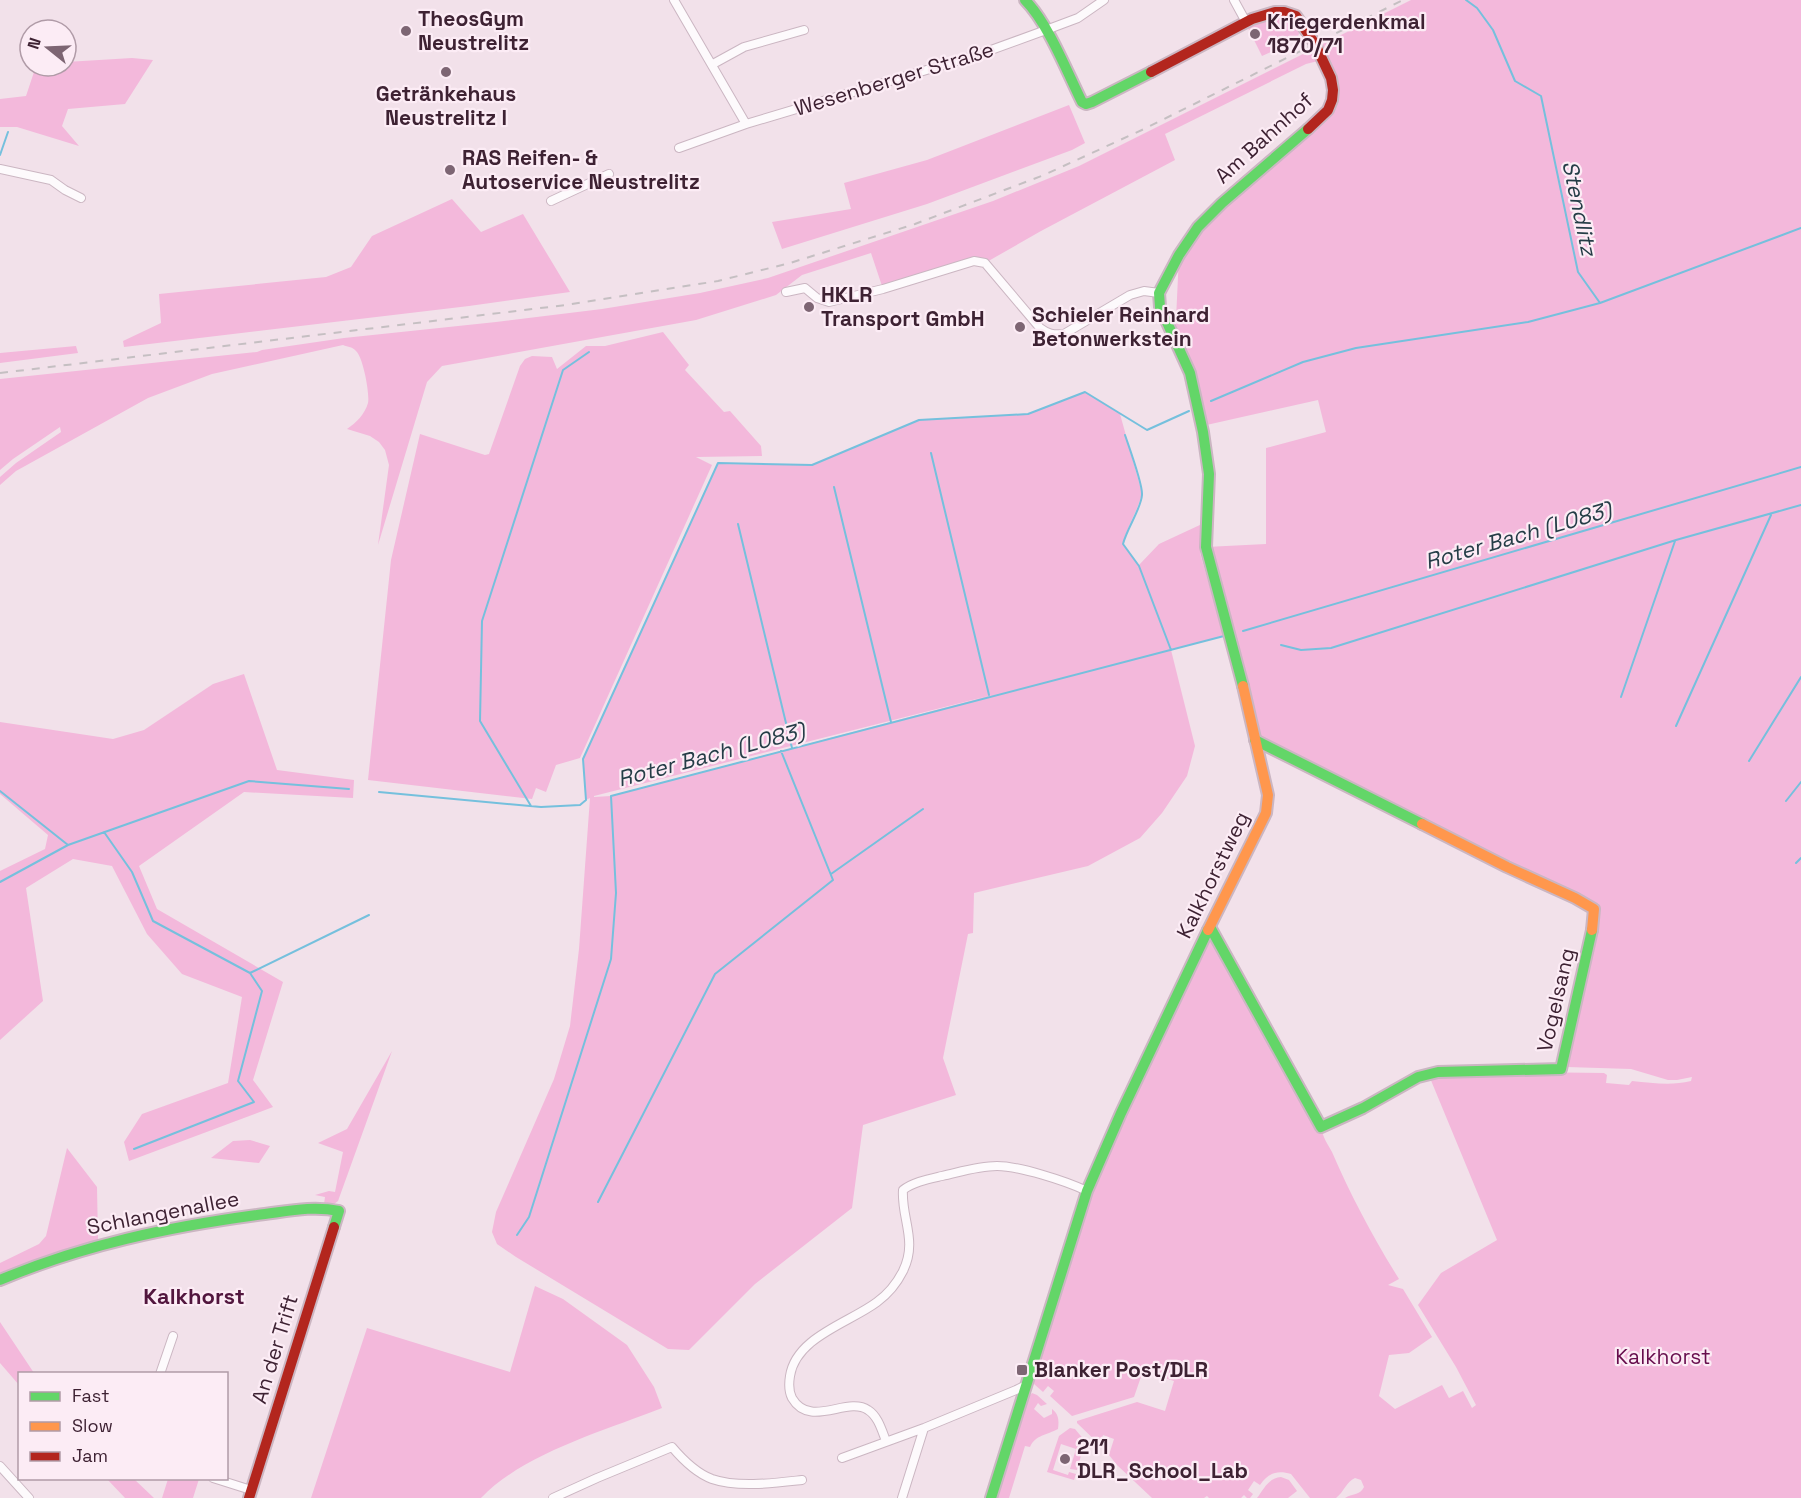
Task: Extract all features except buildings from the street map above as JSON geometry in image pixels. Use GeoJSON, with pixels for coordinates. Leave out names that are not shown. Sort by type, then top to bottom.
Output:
{"type":"FeatureCollection","features":[{"type":"Feature","properties":{"kind":"street"},"geometry":{"type":"LineString","coordinates":[[674,0],[746,124]]}},
{"type":"Feature","properties":{"kind":"street"},"geometry":{"type":"LineString","coordinates":[[1025,0],[1046,30]]}},
{"type":"Feature","properties":{"kind":"street","name":"Wesenberger Straße"},"geometry":{"type":"LineString","coordinates":[[679,148],[746,124],[969,57],[1078,18],[1104,0]]}},
{"type":"Feature","properties":{"kind":"street"},"geometry":{"type":"LineString","coordinates":[[1234,0],[1246,22]]}},
{"type":"Feature","properties":{"kind":"street","name":"Am Bahnhof"},"geometry":{"type":"LineString","coordinates":[[1046,30],[1082,102],[1086,104],[1246,22],[1275,12],[1296,16],[1315,44],[1331,78],[1333,90],[1328,111],[1204,221],[1179,255],[1159,293]]}},
{"type":"Feature","properties":{"kind":"street"},"geometry":{"type":"LineString","coordinates":[[713,64],[744,47],[804,30]]}},
{"type":"Feature","properties":{"kind":"street"},"geometry":{"type":"LineString","coordinates":[[0,169],[51,180],[81,198]]}},
{"type":"Feature","properties":{"kind":"street"},"geometry":{"type":"LineString","coordinates":[[551,201],[609,174]]}},
{"type":"Feature","properties":{"kind":"street"},"geometry":{"type":"LineString","coordinates":[[786,292],[805,288],[817,298],[830,302],[883,290],[979,261],[985,263],[1040,328],[1048,334],[1056,335],[1064,334],[1130,295],[1144,291],[1159,293]]}},
{"type":"Feature","properties":{"kind":"street","name":"Kalkhorstweg"},"geometry":{"type":"LineString","coordinates":[[991,1498],[1087,1191],[1121,1113],[1266,813],[1268,795],[1206,547],[1209,474],[1203,432],[1190,373],[1160,307],[1159,293]]}},
{"type":"Feature","properties":{"kind":"street","name":"Vogelsang"},"geometry":{"type":"LineString","coordinates":[[1210,927],[1321,1127],[1363,1108],[1418,1077],[1438,1072],[1561,1069],[1594,923],[1594,909],[1255,740]]}},
{"type":"Feature","properties":{"kind":"street"},"geometry":{"type":"LineString","coordinates":[[886,1441],[875,1417],[869,1410],[850,1406],[822,1413],[809,1410],[800,1406],[792,1398],[789,1383],[791,1368],[801,1351],[813,1340],[877,1302],[891,1290],[904,1269],[910,1245],[902,1197],[903,1190],[922,1181],[979,1167],[1010,1166],[1087,1191]]}},
{"type":"Feature","properties":{"kind":"street","name":"Schlangenallee"},"geometry":{"type":"LineString","coordinates":[[0,1280],[38,1263],[100,1243],[219,1220],[321,1207],[339,1211]]}},
{"type":"Feature","properties":{"kind":"street","name":"An der Trift"},"geometry":{"type":"LineString","coordinates":[[250,1494],[339,1211]]}},
{"type":"Feature","properties":{"kind":"street"},"geometry":{"type":"LineString","coordinates":[[161,1372],[173,1336]]}},
{"type":"Feature","properties":{"kind":"street"},"geometry":{"type":"LineString","coordinates":[[842,1458],[924,1428],[1026,1384]]}},
{"type":"Feature","properties":{"kind":"street"},"geometry":{"type":"LineString","coordinates":[[902,1498],[924,1428]]}},
{"type":"Feature","properties":{"kind":"street"},"geometry":{"type":"LineString","coordinates":[[553,1498],[672,1447],[681,1458],[699,1472],[713,1479],[747,1484],[802,1480]]}},
{"type":"Feature","properties":{"kind":"street"},"geometry":{"type":"LineString","coordinates":[[0,1466],[29,1498]]}},
{"type":"Feature","properties":{"kind":"street"},"geometry":{"type":"LineString","coordinates":[[215,1480],[250,1494]]}},
{"type":"Feature","properties":{"kind":"green space"},"geometry":{"type":"Polygon","coordinates":[[[1411,0],[1801,0],[1801,1498],[1345,1498],[1358,1493],[1364,1487],[1361,1480],[1355,1478],[1336,1498],[1310,1498],[1291,1474],[1281,1472],[1270,1475],[1260,1485],[1254,1481],[1248,1490],[1253,1494],[1250,1498],[1244,1495],[1241,1498],[1209,1498],[1207,1496],[1204,1498],[1152,1498],[1109,1455],[1114,1439],[1103,1435],[1102,1447],[1077,1421],[1137,1402],[1165,1411],[1174,1381],[1143,1371],[1134,1397],[1072,1416],[1050,1396],[1054,1391],[1048,1386],[1043,1392],[1033,1382],[1026,1385],[1087,1191],[1210,927],[1321,1127],[1355,1201],[1399,1279],[1388,1285],[1403,1289],[1432,1337],[1409,1353],[1389,1355],[1379,1396],[1395,1409],[1442,1385],[1449,1398],[1463,1391],[1472,1408],[1476,1405],[1418,1305],[1441,1273],[1497,1240],[1430,1078],[1517,1072],[1604,1073],[1607,1075],[1606,1083],[1629,1085],[1632,1081],[1662,1084],[1684,1083],[1691,1081],[1692,1077],[1668,1080],[1631,1069],[1567,1067],[1599,904],[1511,862],[1442,833],[1255,740],[1206,547],[1266,544],[1266,448],[1326,432],[1318,400],[1202,426],[1175,341],[1179,255],[1188,241],[1332,100],[1322,60],[1306,64],[1165,134],[1175,160],[985,263],[979,260],[883,289],[871,253],[802,275],[776,295],[696,320],[442,366],[427,382],[378,545],[389,465],[385,450],[379,442],[370,436],[347,429],[357,421],[367,407],[368,392],[359,355],[353,349],[343,345],[212,374],[148,398],[16,471],[0,485],[0,477],[16,463],[61,432],[60,427],[0,470],[0,379],[257,352],[344,338],[602,309],[700,293],[768,278],[993,201],[1079,166],[1411,0]]]}},
{"type":"Feature","properties":{"kind":"green space"},"geometry":{"type":"Polygon","coordinates":[[[1282,16],[1292,21],[1300,30],[1297,40],[1262,56],[1248,28],[1282,16]]]}},
{"type":"Feature","properties":{"kind":"green space"},"geometry":{"type":"Polygon","coordinates":[[[132,58],[153,60],[125,104],[68,109],[62,126],[79,146],[17,127],[0,127],[0,99],[26,96],[32,78],[78,78],[78,61],[132,58]]]}},
{"type":"Feature","properties":{"kind":"green space"},"geometry":{"type":"Polygon","coordinates":[[[1069,105],[1085,143],[1072,150],[927,204],[782,249],[772,222],[851,209],[844,183],[927,160],[1069,105]]]}},
{"type":"Feature","properties":{"kind":"green space"},"geometry":{"type":"Polygon","coordinates":[[[452,199],[481,232],[523,214],[570,292],[124,347],[123,341],[161,323],[159,294],[326,277],[351,267],[372,236],[452,199]]]}},
{"type":"Feature","properties":{"kind":"green space"},"geometry":{"type":"Polygon","coordinates":[[[663,332],[689,365],[685,370],[724,412],[730,411],[761,446],[762,456],[696,457],[712,465],[580,758],[556,765],[546,792],[536,788],[532,799],[368,780],[391,560],[420,434],[485,455],[489,454],[520,366],[525,359],[532,356],[552,357],[557,369],[586,346],[605,346],[663,332]]]}},
{"type":"Feature","properties":{"kind":"green space"},"geometry":{"type":"Polygon","coordinates":[[[76,346],[78,353],[0,363],[0,353],[76,346]]]}},
{"type":"Feature","properties":{"kind":"green space"},"geometry":{"type":"Polygon","coordinates":[[[1085,392],[1120,414],[1142,493],[1123,544],[1139,565],[1159,544],[1202,524],[1200,553],[1224,636],[1171,650],[1195,746],[1187,776],[1162,813],[1140,838],[1088,866],[974,893],[973,933],[968,934],[943,1058],[956,1095],[863,1125],[852,1208],[755,1284],[689,1350],[668,1349],[516,1257],[497,1244],[492,1232],[496,1212],[554,1079],[570,1026],[579,949],[590,798],[586,800],[583,759],[718,464],[812,465],[919,420],[1028,414],[1085,392]],[[996,694],[594,797],[611,796],[996,694]]]}},
{"type":"Feature","properties":{"kind":"green space"},"geometry":{"type":"Polygon","coordinates":[[[244,674],[277,770],[354,780],[353,798],[244,792],[139,866],[157,909],[283,982],[253,1080],[273,1107],[129,1161],[124,1142],[142,1114],[228,1083],[242,997],[182,974],[147,934],[112,866],[73,859],[26,888],[43,1001],[0,1040],[0,871],[45,849],[48,835],[0,794],[0,722],[113,739],[144,730],[213,684],[244,674]]]}},
{"type":"Feature","properties":{"kind":"green space"},"geometry":{"type":"Polygon","coordinates":[[[392,1051],[338,1201],[334,1204],[324,1204],[325,1197],[315,1195],[329,1191],[335,1192],[343,1152],[318,1143],[347,1129],[392,1051]]]}},
{"type":"Feature","properties":{"kind":"green space"},"geometry":{"type":"Polygon","coordinates":[[[250,1140],[270,1146],[259,1163],[211,1158],[233,1141],[250,1140]]]}},
{"type":"Feature","properties":{"kind":"green space"},"geometry":{"type":"Polygon","coordinates":[[[67,1148],[97,1187],[98,1240],[0,1278],[0,1263],[39,1244],[46,1236],[67,1148]]]}},
{"type":"Feature","properties":{"kind":"green space"},"geometry":{"type":"Polygon","coordinates":[[[535,1286],[563,1299],[627,1345],[654,1387],[662,1408],[542,1456],[519,1468],[481,1498],[311,1498],[367,1328],[510,1372],[535,1286]]]}},
{"type":"Feature","properties":{"kind":"green space"},"geometry":{"type":"Polygon","coordinates":[[[0,1322],[33,1372],[18,1372],[18,1384],[0,1363],[0,1322]]]}},
{"type":"Feature","properties":{"kind":"green space"},"geometry":{"type":"Polygon","coordinates":[[[1032,1393],[1047,1404],[1041,1406],[1038,1403],[1034,1409],[1044,1418],[1052,1414],[1052,1409],[1056,1413],[1058,1429],[1038,1438],[1030,1447],[1025,1446],[1009,1498],[995,1498],[1028,1397],[1032,1393]]]}},
{"type":"Feature","properties":{"kind":"green space"},"geometry":{"type":"Polygon","coordinates":[[[1070,1428],[1075,1429],[1085,1441],[1077,1470],[1070,1469],[1076,1449],[1061,1444],[1053,1470],[1068,1475],[1069,1472],[1076,1474],[1074,1480],[1047,1472],[1059,1436],[1070,1428]]]}},
{"type":"Feature","properties":{"kind":"green space"},"geometry":{"type":"Polygon","coordinates":[[[1281,1477],[1289,1480],[1297,1491],[1288,1498],[1257,1498],[1270,1482],[1281,1477]]]}},
{"type":"Feature","properties":{"kind":"green space"},"geometry":{"type":"Polygon","coordinates":[[[108,1480],[135,1480],[154,1498],[125,1498],[108,1480]]]}},
{"type":"Feature","properties":{"kind":"green space"},"geometry":{"type":"Polygon","coordinates":[[[168,1480],[199,1480],[193,1498],[162,1498],[168,1480]]]}},
{"type":"Feature","properties":{"kind":"waterway","name":"Stendlitz"},"geometry":{"type":"LineString","coordinates":[[1466,0],[1477,8],[1493,30],[1515,81],[1541,96],[1578,272],[1600,303]]}},
{"type":"Feature","properties":{"kind":"waterway"},"geometry":{"type":"LineString","coordinates":[[0,155],[8,132]]}},
{"type":"Feature","properties":{"kind":"waterway"},"geometry":{"type":"LineString","coordinates":[[1211,401],[1303,362],[1356,348],[1528,322],[1600,303],[1801,228]]}},
{"type":"Feature","properties":{"kind":"waterway"},"geometry":{"type":"LineString","coordinates":[[531,806],[480,721],[482,621],[563,370],[589,352]]}},
{"type":"Feature","properties":{"kind":"waterway"},"geometry":{"type":"LineString","coordinates":[[379,792],[541,807],[580,805],[586,800],[583,759],[718,463],[812,465],[919,420],[1028,414],[1085,392],[1147,430],[1189,411]]}},
{"type":"Feature","properties":{"kind":"waterway"},"geometry":{"type":"LineString","coordinates":[[1125,435],[1142,495],[1123,544],[1139,566],[1171,650]]}},
{"type":"Feature","properties":{"kind":"waterway"},"geometry":{"type":"LineString","coordinates":[[931,453],[989,695]]}},
{"type":"Feature","properties":{"kind":"waterway","name":"Roter Bach (L083)"},"geometry":{"type":"LineString","coordinates":[[1243,631],[1801,467]]}},
{"type":"Feature","properties":{"kind":"waterway"},"geometry":{"type":"LineString","coordinates":[[834,487],[891,722]]}},
{"type":"Feature","properties":{"kind":"waterway"},"geometry":{"type":"LineString","coordinates":[[1281,645],[1301,650],[1331,648],[1676,540],[1801,505]]}},
{"type":"Feature","properties":{"kind":"waterway"},"geometry":{"type":"LineString","coordinates":[[1676,726],[1771,515]]}},
{"type":"Feature","properties":{"kind":"waterway"},"geometry":{"type":"LineString","coordinates":[[738,524],[792,748]]}},
{"type":"Feature","properties":{"kind":"waterway"},"geometry":{"type":"LineString","coordinates":[[1621,697],[1675,541]]}},
{"type":"Feature","properties":{"kind":"waterway","name":"Roter Bach (L083)"},"geometry":{"type":"LineString","coordinates":[[517,1235],[529,1217],[611,959],[616,893],[611,796],[1224,636]]}},
{"type":"Feature","properties":{"kind":"waterway"},"geometry":{"type":"LineString","coordinates":[[1749,761],[1801,677]]}},
{"type":"Feature","properties":{"kind":"waterway"},"geometry":{"type":"LineString","coordinates":[[598,1202],[715,974],[833,880],[781,751]]}},
{"type":"Feature","properties":{"kind":"waterway"},"geometry":{"type":"LineString","coordinates":[[0,882],[68,845],[249,781],[349,789]]}},
{"type":"Feature","properties":{"kind":"waterway"},"geometry":{"type":"LineString","coordinates":[[1786,801],[1801,782]]}},
{"type":"Feature","properties":{"kind":"waterway"},"geometry":{"type":"LineString","coordinates":[[0,791],[68,845]]}},
{"type":"Feature","properties":{"kind":"waterway"},"geometry":{"type":"LineString","coordinates":[[831,874],[923,809]]}},
{"type":"Feature","properties":{"kind":"waterway"},"geometry":{"type":"LineString","coordinates":[[104,832],[132,872],[153,921],[250,973],[369,915]]}},
{"type":"Feature","properties":{"kind":"waterway"},"geometry":{"type":"LineString","coordinates":[[1796,863],[1801,858]]}},
{"type":"Feature","properties":{"kind":"waterway"},"geometry":{"type":"LineString","coordinates":[[134,1149],[254,1102],[238,1081],[262,991],[250,973]]}},
{"type":"Feature","properties":{"kind":"railway"},"geometry":{"type":"LineString","coordinates":[[0,373],[566,305],[718,281],[790,263],[915,224],[1044,175],[1144,129],[1403,0]]}},
{"type":"Feature","properties":{"kind":"traffic: fast"},"geometry":{"type":"LineString","coordinates":[[1025,0],[1042,21],[1082,102],[1086,104],[1092,102],[1151,72]]}},
{"type":"Feature","properties":{"kind":"traffic: fast"},"geometry":{"type":"LineString","coordinates":[[1243,686],[1206,547],[1209,474],[1203,432],[1190,373],[1160,307],[1159,293],[1179,255],[1198,227],[1222,203],[1308,129]]}},
{"type":"Feature","properties":{"kind":"traffic: fast"},"geometry":{"type":"LineString","coordinates":[[1255,740],[1422,824]]}},
{"type":"Feature","properties":{"kind":"traffic: fast"},"geometry":{"type":"LineString","coordinates":[[1210,927],[1321,1127],[1363,1108],[1418,1077],[1438,1072],[1561,1069],[1592,930]]}},
{"type":"Feature","properties":{"kind":"traffic: fast"},"geometry":{"type":"LineString","coordinates":[[991,1498],[1087,1191],[1121,1113],[1208,930]]}},
{"type":"Feature","properties":{"kind":"traffic: fast"},"geometry":{"type":"LineString","coordinates":[[0,1280],[94,1247],[224,1220],[298,1210],[329,1209],[339,1211],[334,1227]]}},
{"type":"Feature","properties":{"kind":"traffic: slow"},"geometry":{"type":"LineString","coordinates":[[1208,930],[1266,813],[1268,795],[1243,686]]}},
{"type":"Feature","properties":{"kind":"traffic: slow"},"geometry":{"type":"LineString","coordinates":[[1422,824],[1594,909],[1592,930]]}},
{"type":"Feature","properties":{"kind":"traffic: jam"},"geometry":{"type":"LineString","coordinates":[[1151,72],[1252,19],[1275,12],[1296,16],[1315,44],[1331,78],[1333,90],[1328,110],[1308,129]]}},
{"type":"Feature","properties":{"kind":"traffic: jam"},"geometry":{"type":"LineString","coordinates":[[249,1498],[334,1227]]}},
{"type":"Feature","properties":{"kind":"place","name":"TheosGym Neustrelitz"},"geometry":{"type":"Point","coordinates":[406,31]}},
{"type":"Feature","properties":{"kind":"place","name":"Kriegerdenkmal 1870/71"},"geometry":{"type":"Point","coordinates":[1255,34]}},
{"type":"Feature","properties":{"kind":"place","name":"Getränkehaus Neustrelitz I"},"geometry":{"type":"Point","coordinates":[446,72]}},
{"type":"Feature","properties":{"kind":"place","name":"RAS Reifen- & Autoservice Neustrelitz"},"geometry":{"type":"Point","coordinates":[450,170]}},
{"type":"Feature","properties":{"kind":"place","name":"HKLR Transport GmbH"},"geometry":{"type":"Point","coordinates":[809,307]}},
{"type":"Feature","properties":{"kind":"place","name":"Schieler Reinhard Betonwerkstein"},"geometry":{"type":"Point","coordinates":[1020,327]}},
{"type":"Feature","properties":{"kind":"place","name":"Blanker Post/DLR"},"geometry":{"type":"Point","coordinates":[1022,1370]}},
{"type":"Feature","properties":{"kind":"place","name":"211 DLR_School_Lab"},"geometry":{"type":"Point","coordinates":[1065,1459]}},
{"type":"Feature","properties":{"kind":"district","name":"Kalkhorst"},"geometry":{"type":"Point","coordinates":[194,1296]}}]}
